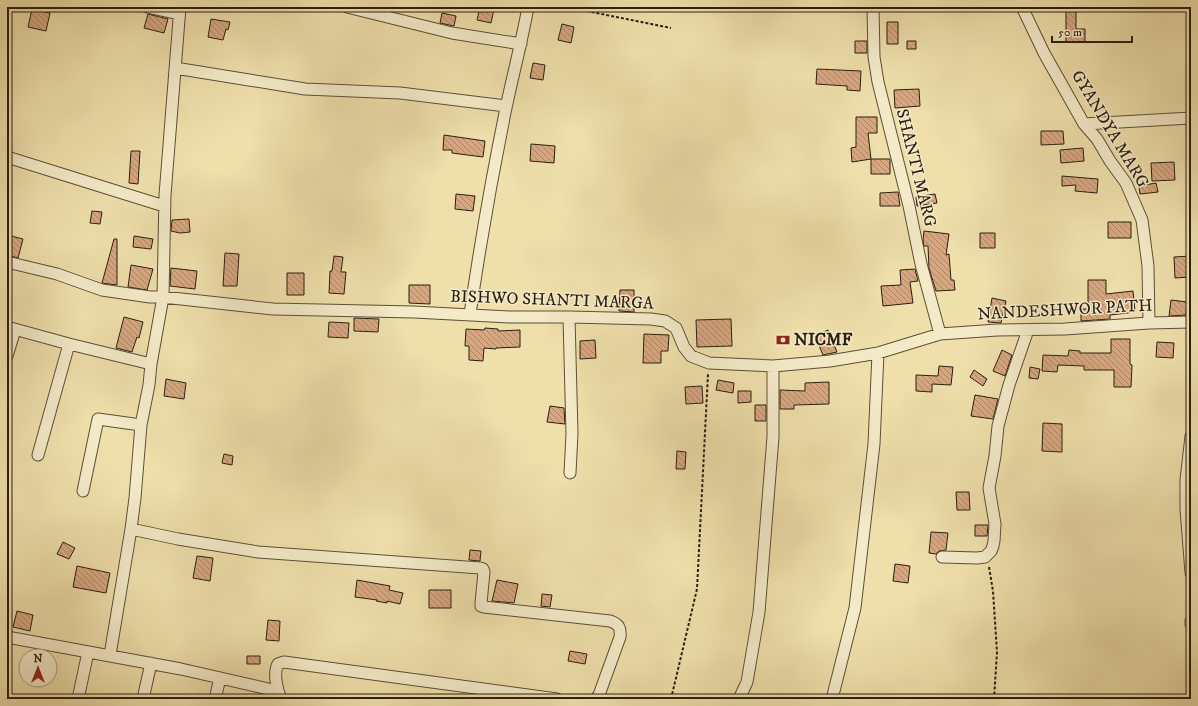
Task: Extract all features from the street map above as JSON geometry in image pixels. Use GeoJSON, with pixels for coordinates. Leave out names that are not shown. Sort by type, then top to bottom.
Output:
{"type":"FeatureCollection","features":[{"type":"Feature","properties":{"kind":"street"},"geometry":{"type":"LineString","coordinates":[[110,655],[131,529],[141,426],[163,297],[164,206],[180,10],[147,7]]}},
{"type":"Feature","properties":{"kind":"street"},"geometry":{"type":"LineString","coordinates":[[347,7],[452,33],[521,44]]}},
{"type":"Feature","properties":{"kind":"street"},"geometry":{"type":"LineString","coordinates":[[470,314],[480,247],[506,106],[528,7]]}},
{"type":"Feature","properties":{"kind":"street","name":"SHANTI MARG"},"geometry":{"type":"LineString","coordinates":[[874,7],[874,57],[878,82],[909,206],[921,264],[940,334]]}},
{"type":"Feature","properties":{"kind":"street","name":"GYANDYA MARG"},"geometry":{"type":"LineString","coordinates":[[1022,7],[1044,53],[1084,124],[1097,139],[1110,161],[1126,183],[1142,220],[1148,266],[1149,323]]}},
{"type":"Feature","properties":{"kind":"street"},"geometry":{"type":"LineString","coordinates":[[175,68],[305,89],[400,93],[506,106]]}},
{"type":"Feature","properties":{"kind":"street"},"geometry":{"type":"LineString","coordinates":[[1084,124],[1191,118]]}},
{"type":"Feature","properties":{"kind":"street"},"geometry":{"type":"LineString","coordinates":[[7,157],[164,206]]}},
{"type":"Feature","properties":{"kind":"street","name":"BISHWO SHANTI MARGA"},"geometry":{"type":"LineString","coordinates":[[7,262],[57,274],[102,290],[150,297],[163,297],[273,309],[470,314],[509,317],[651,319],[665,321],[676,328],[684,347],[691,356],[709,363],[773,366],[830,361],[878,354],[940,334]]}},
{"type":"Feature","properties":{"kind":"street"},"geometry":{"type":"LineString","coordinates":[[569,317],[572,434],[570,473]]}},
{"type":"Feature","properties":{"kind":"street","name":"NANDESHWOR PATH"},"geometry":{"type":"LineString","coordinates":[[940,334],[996,330],[1065,329],[1149,323],[1191,322]]}},
{"type":"Feature","properties":{"kind":"street"},"geometry":{"type":"LineString","coordinates":[[7,356],[11,328],[151,364]]}},
{"type":"Feature","properties":{"kind":"street"},"geometry":{"type":"LineString","coordinates":[[942,557],[977,558],[986,556],[991,551],[994,541],[995,524],[989,488],[995,456],[998,426],[1009,385],[1028,330]]}},
{"type":"Feature","properties":{"kind":"street"},"geometry":{"type":"LineString","coordinates":[[38,455],[69,344]]}},
{"type":"Feature","properties":{"kind":"street"},"geometry":{"type":"LineString","coordinates":[[832,699],[855,608],[874,444],[878,354]]}},
{"type":"Feature","properties":{"kind":"street"},"geometry":{"type":"LineString","coordinates":[[739,699],[748,682],[759,612],[773,437],[773,366]]}},
{"type":"Feature","properties":{"kind":"street"},"geometry":{"type":"LineString","coordinates":[[83,491],[98,419],[141,426]]}},
{"type":"Feature","properties":{"kind":"street"},"geometry":{"type":"LineString","coordinates":[[1191,436],[1186,509],[1191,573]]}},
{"type":"Feature","properties":{"kind":"street"},"geometry":{"type":"LineString","coordinates":[[131,529],[178,539],[258,552],[377,562],[462,566],[484,569],[481,606],[617,623],[621,630],[620,637],[599,695],[596,699]]}},
{"type":"Feature","properties":{"kind":"street"},"geometry":{"type":"LineString","coordinates":[[7,637],[151,663],[220,678],[279,695],[276,668],[278,664],[284,662],[557,699]]}},
{"type":"Feature","properties":{"kind":"street"},"geometry":{"type":"LineString","coordinates":[[78,699],[88,652]]}},
{"type":"Feature","properties":{"kind":"street"},"geometry":{"type":"LineString","coordinates":[[143,699],[151,663]]}},
{"type":"Feature","properties":{"kind":"street"},"geometry":{"type":"LineString","coordinates":[[215,699],[220,678]]}},
{"type":"Feature","properties":{"kind":"path"},"geometry":{"type":"LineString","coordinates":[[567,7],[671,28]]}},
{"type":"Feature","properties":{"kind":"path"},"geometry":{"type":"LineString","coordinates":[[671,699],[697,589],[709,363]]}},
{"type":"Feature","properties":{"kind":"path"},"geometry":{"type":"LineString","coordinates":[[986,556],[990,569],[993,591],[998,652],[994,699]]}},
{"type":"Feature","properties":{"kind":"building"},"geometry":{"type":"Polygon","coordinates":[[[480,7],[494,9],[491,23],[477,20],[480,7]]]}},
{"type":"Feature","properties":{"kind":"building"},"geometry":{"type":"Polygon","coordinates":[[[1066,7],[1076,7],[1076,29],[1085,29],[1085,42],[1066,42],[1066,7]]]}},
{"type":"Feature","properties":{"kind":"building"},"geometry":{"type":"Polygon","coordinates":[[[32,9],[50,13],[46,31],[28,27],[32,9]]]}},
{"type":"Feature","properties":{"kind":"building"},"geometry":{"type":"Polygon","coordinates":[[[442,13],[456,16],[454,26],[440,23],[442,13]]]}},
{"type":"Feature","properties":{"kind":"building"},"geometry":{"type":"Polygon","coordinates":[[[148,14],[168,19],[164,33],[144,28],[148,14]]]}},
{"type":"Feature","properties":{"kind":"building"},"geometry":{"type":"Polygon","coordinates":[[[211,19],[230,22],[223,40],[208,37],[211,19]]]}},
{"type":"Feature","properties":{"kind":"building"},"geometry":{"type":"Polygon","coordinates":[[[887,22],[898,22],[898,44],[887,44],[887,22]]]}},
{"type":"Feature","properties":{"kind":"building"},"geometry":{"type":"Polygon","coordinates":[[[562,24],[574,27],[571,43],[558,40],[562,24]]]}},
{"type":"Feature","properties":{"kind":"building"},"geometry":{"type":"Polygon","coordinates":[[[855,41],[867,41],[867,53],[855,53],[855,41]]]}},
{"type":"Feature","properties":{"kind":"building"},"geometry":{"type":"Polygon","coordinates":[[[907,41],[916,41],[916,49],[907,49],[907,41]]]}},
{"type":"Feature","properties":{"kind":"building"},"geometry":{"type":"Polygon","coordinates":[[[533,63],[545,65],[543,80],[530,78],[533,63]]]}},
{"type":"Feature","properties":{"kind":"building"},"geometry":{"type":"Polygon","coordinates":[[[817,69],[861,71],[860,91],[847,90],[847,86],[816,84],[817,69]]]}},
{"type":"Feature","properties":{"kind":"building"},"geometry":{"type":"Polygon","coordinates":[[[919,89],[920,106],[895,108],[894,90],[919,89]]]}},
{"type":"Feature","properties":{"kind":"building"},"geometry":{"type":"Polygon","coordinates":[[[856,117],[877,117],[877,133],[868,133],[871,159],[852,162],[851,148],[856,147],[856,117]]]}},
{"type":"Feature","properties":{"kind":"building"},"geometry":{"type":"Polygon","coordinates":[[[1041,131],[1063,131],[1064,144],[1041,145],[1041,131]]]}},
{"type":"Feature","properties":{"kind":"building"},"geometry":{"type":"Polygon","coordinates":[[[444,135],[485,141],[483,157],[452,153],[452,150],[443,150],[444,135]]]}},
{"type":"Feature","properties":{"kind":"building"},"geometry":{"type":"Polygon","coordinates":[[[531,144],[555,146],[554,163],[530,161],[531,144]]]}},
{"type":"Feature","properties":{"kind":"building"},"geometry":{"type":"Polygon","coordinates":[[[1083,148],[1084,161],[1061,163],[1060,150],[1083,148]]]}},
{"type":"Feature","properties":{"kind":"building"},"geometry":{"type":"Polygon","coordinates":[[[131,151],[140,151],[138,184],[129,183],[131,151]]]}},
{"type":"Feature","properties":{"kind":"building"},"geometry":{"type":"Polygon","coordinates":[[[871,159],[890,159],[890,174],[871,174],[871,159]]]}},
{"type":"Feature","properties":{"kind":"building"},"geometry":{"type":"Polygon","coordinates":[[[1174,162],[1175,180],[1152,181],[1151,163],[1174,162]]]}},
{"type":"Feature","properties":{"kind":"building"},"geometry":{"type":"Polygon","coordinates":[[[1062,176],[1098,179],[1097,193],[1075,191],[1076,185],[1062,186],[1062,176]]]}},
{"type":"Feature","properties":{"kind":"building"},"geometry":{"type":"Polygon","coordinates":[[[1156,183],[1158,192],[1140,194],[1139,186],[1156,183]]]}},
{"type":"Feature","properties":{"kind":"building"},"geometry":{"type":"Polygon","coordinates":[[[898,192],[900,206],[880,206],[880,193],[898,192]]]}},
{"type":"Feature","properties":{"kind":"building"},"geometry":{"type":"Polygon","coordinates":[[[456,194],[475,196],[473,211],[455,209],[456,194]]]}},
{"type":"Feature","properties":{"kind":"building"},"geometry":{"type":"Polygon","coordinates":[[[935,194],[937,203],[917,206],[916,197],[935,194]]]}},
{"type":"Feature","properties":{"kind":"building"},"geometry":{"type":"Polygon","coordinates":[[[92,211],[102,212],[100,224],[90,223],[92,211]]]}},
{"type":"Feature","properties":{"kind":"building"},"geometry":{"type":"Polygon","coordinates":[[[189,219],[190,232],[180,233],[171,231],[172,220],[189,219]]]}},
{"type":"Feature","properties":{"kind":"building"},"geometry":{"type":"Polygon","coordinates":[[[1108,222],[1131,222],[1131,238],[1108,238],[1108,222]]]}},
{"type":"Feature","properties":{"kind":"building"},"geometry":{"type":"Polygon","coordinates":[[[924,231],[949,234],[946,255],[949,254],[951,280],[954,280],[955,290],[936,291],[929,268],[928,246],[924,246],[924,231]]]}},
{"type":"Feature","properties":{"kind":"building"},"geometry":{"type":"Polygon","coordinates":[[[980,233],[995,233],[995,248],[980,248],[980,233]]]}},
{"type":"Feature","properties":{"kind":"building"},"geometry":{"type":"Polygon","coordinates":[[[7,235],[23,239],[18,258],[7,255],[7,235]]]}},
{"type":"Feature","properties":{"kind":"building"},"geometry":{"type":"Polygon","coordinates":[[[134,236],[153,239],[151,249],[133,247],[134,236]]]}},
{"type":"Feature","properties":{"kind":"building"},"geometry":{"type":"Polygon","coordinates":[[[114,239],[117,239],[117,285],[102,283],[114,239]]]}},
{"type":"Feature","properties":{"kind":"building"},"geometry":{"type":"Polygon","coordinates":[[[225,253],[239,254],[237,286],[223,286],[225,253]]]}},
{"type":"Feature","properties":{"kind":"building"},"geometry":{"type":"Polygon","coordinates":[[[334,256],[343,257],[341,272],[346,272],[344,294],[329,293],[330,271],[332,271],[334,256]]]}},
{"type":"Feature","properties":{"kind":"building"},"geometry":{"type":"Polygon","coordinates":[[[1191,256],[1191,277],[1175,278],[1174,257],[1191,256]]]}},
{"type":"Feature","properties":{"kind":"building"},"geometry":{"type":"Polygon","coordinates":[[[131,265],[153,269],[147,290],[128,287],[131,265]]]}},
{"type":"Feature","properties":{"kind":"building"},"geometry":{"type":"Polygon","coordinates":[[[171,268],[197,271],[195,289],[170,286],[171,268]]]}},
{"type":"Feature","properties":{"kind":"building"},"geometry":{"type":"Polygon","coordinates":[[[915,269],[918,281],[910,282],[913,303],[883,306],[881,286],[901,285],[900,270],[915,269]]]}},
{"type":"Feature","properties":{"kind":"building"},"geometry":{"type":"Polygon","coordinates":[[[287,273],[304,273],[304,295],[287,295],[287,273]]]}},
{"type":"Feature","properties":{"kind":"building"},"geometry":{"type":"Polygon","coordinates":[[[1088,280],[1106,280],[1106,294],[1133,291],[1135,312],[1110,315],[1110,319],[1081,321],[1081,309],[1088,309],[1088,280]]]}},
{"type":"Feature","properties":{"kind":"building"},"geometry":{"type":"Polygon","coordinates":[[[409,285],[430,285],[430,304],[409,303],[409,285]]]}},
{"type":"Feature","properties":{"kind":"building"},"geometry":{"type":"Polygon","coordinates":[[[620,290],[634,290],[634,312],[619,311],[620,290]]]}},
{"type":"Feature","properties":{"kind":"building"},"geometry":{"type":"Polygon","coordinates":[[[992,298],[1006,301],[1001,323],[988,322],[992,298]]]}},
{"type":"Feature","properties":{"kind":"building"},"geometry":{"type":"Polygon","coordinates":[[[1171,300],[1187,302],[1186,315],[1169,316],[1171,300]]]}},
{"type":"Feature","properties":{"kind":"building"},"geometry":{"type":"Polygon","coordinates":[[[124,317],[143,322],[139,338],[137,337],[132,352],[116,348],[124,317]]]}},
{"type":"Feature","properties":{"kind":"building"},"geometry":{"type":"Polygon","coordinates":[[[354,318],[379,319],[378,332],[354,331],[354,318]]]}},
{"type":"Feature","properties":{"kind":"building"},"geometry":{"type":"Polygon","coordinates":[[[731,319],[732,346],[697,347],[696,320],[731,319]]]}},
{"type":"Feature","properties":{"kind":"building"},"geometry":{"type":"Polygon","coordinates":[[[329,322],[349,323],[348,338],[328,337],[329,322]]]}},
{"type":"Feature","properties":{"kind":"building"},"geometry":{"type":"Polygon","coordinates":[[[485,328],[498,329],[498,331],[520,330],[520,347],[496,349],[484,348],[483,361],[469,360],[469,346],[465,346],[466,329],[484,330],[485,328]]]}},
{"type":"Feature","properties":{"kind":"building"},"geometry":{"type":"Polygon","coordinates":[[[828,330],[837,352],[823,355],[815,336],[828,330]]]}},
{"type":"Feature","properties":{"kind":"building"},"geometry":{"type":"Polygon","coordinates":[[[644,334],[669,335],[668,351],[661,351],[661,363],[643,363],[644,334]]]}},
{"type":"Feature","properties":{"kind":"building"},"geometry":{"type":"Polygon","coordinates":[[[1111,339],[1130,339],[1130,364],[1132,365],[1131,387],[1114,387],[1114,370],[1084,370],[1084,366],[1058,365],[1057,372],[1042,371],[1043,355],[1068,356],[1069,350],[1080,351],[1080,353],[1111,353],[1111,339]]]}},
{"type":"Feature","properties":{"kind":"building"},"geometry":{"type":"Polygon","coordinates":[[[595,340],[596,358],[580,359],[580,341],[595,340]]]}},
{"type":"Feature","properties":{"kind":"building"},"geometry":{"type":"Polygon","coordinates":[[[1157,342],[1174,343],[1173,358],[1156,357],[1157,342]]]}},
{"type":"Feature","properties":{"kind":"building"},"geometry":{"type":"Polygon","coordinates":[[[1002,350],[1012,355],[1005,376],[993,371],[1002,350]]]}},
{"type":"Feature","properties":{"kind":"building"},"geometry":{"type":"Polygon","coordinates":[[[939,366],[953,367],[951,385],[932,384],[932,392],[916,391],[916,375],[938,376],[939,366]]]}},
{"type":"Feature","properties":{"kind":"building"},"geometry":{"type":"Polygon","coordinates":[[[1030,367],[1040,369],[1038,379],[1029,378],[1030,367]]]}},
{"type":"Feature","properties":{"kind":"building"},"geometry":{"type":"Polygon","coordinates":[[[974,370],[987,379],[983,386],[970,377],[974,370]]]}},
{"type":"Feature","properties":{"kind":"building"},"geometry":{"type":"Polygon","coordinates":[[[166,379],[186,383],[184,399],[164,396],[166,379]]]}},
{"type":"Feature","properties":{"kind":"building"},"geometry":{"type":"Polygon","coordinates":[[[718,380],[734,383],[733,393],[716,390],[718,380]]]}},
{"type":"Feature","properties":{"kind":"building"},"geometry":{"type":"Polygon","coordinates":[[[829,382],[829,404],[794,405],[794,409],[780,409],[780,390],[805,391],[805,383],[829,382]]]}},
{"type":"Feature","properties":{"kind":"building"},"geometry":{"type":"Polygon","coordinates":[[[702,386],[703,403],[686,404],[685,387],[702,386]]]}},
{"type":"Feature","properties":{"kind":"building"},"geometry":{"type":"Polygon","coordinates":[[[738,391],[751,391],[751,402],[738,403],[738,391]]]}},
{"type":"Feature","properties":{"kind":"building"},"geometry":{"type":"Polygon","coordinates":[[[975,395],[998,399],[993,419],[971,416],[975,395]]]}},
{"type":"Feature","properties":{"kind":"building"},"geometry":{"type":"Polygon","coordinates":[[[755,405],[766,405],[766,421],[755,421],[755,405]]]}},
{"type":"Feature","properties":{"kind":"building"},"geometry":{"type":"Polygon","coordinates":[[[550,406],[564,408],[565,424],[547,422],[550,406]]]}},
{"type":"Feature","properties":{"kind":"building"},"geometry":{"type":"Polygon","coordinates":[[[1043,423],[1062,424],[1062,452],[1042,451],[1043,423]]]}},
{"type":"Feature","properties":{"kind":"building"},"geometry":{"type":"Polygon","coordinates":[[[677,451],[686,452],[685,469],[676,469],[677,451]]]}},
{"type":"Feature","properties":{"kind":"building"},"geometry":{"type":"Polygon","coordinates":[[[224,454],[233,456],[232,465],[222,463],[224,454]]]}},
{"type":"Feature","properties":{"kind":"building"},"geometry":{"type":"Polygon","coordinates":[[[956,492],[969,492],[970,510],[957,510],[956,492]]]}},
{"type":"Feature","properties":{"kind":"building"},"geometry":{"type":"Polygon","coordinates":[[[975,525],[988,525],[987,536],[975,536],[975,525]]]}},
{"type":"Feature","properties":{"kind":"building"},"geometry":{"type":"Polygon","coordinates":[[[931,532],[948,533],[946,550],[939,551],[936,554],[929,553],[931,532]]]}},
{"type":"Feature","properties":{"kind":"building"},"geometry":{"type":"Polygon","coordinates":[[[63,542],[75,548],[69,559],[57,554],[63,542]]]}},
{"type":"Feature","properties":{"kind":"building"},"geometry":{"type":"Polygon","coordinates":[[[470,550],[481,551],[480,561],[469,560],[470,550]]]}},
{"type":"Feature","properties":{"kind":"building"},"geometry":{"type":"Polygon","coordinates":[[[197,556],[213,558],[210,581],[193,578],[197,556]]]}},
{"type":"Feature","properties":{"kind":"building"},"geometry":{"type":"Polygon","coordinates":[[[895,564],[910,566],[908,583],[893,581],[895,564]]]}},
{"type":"Feature","properties":{"kind":"building"},"geometry":{"type":"Polygon","coordinates":[[[77,566],[110,573],[106,593],[73,587],[77,566]]]}},
{"type":"Feature","properties":{"kind":"building"},"geometry":{"type":"Polygon","coordinates":[[[357,580],[390,586],[389,590],[403,593],[400,604],[355,597],[357,580]]]}},
{"type":"Feature","properties":{"kind":"building"},"geometry":{"type":"Polygon","coordinates":[[[497,580],[518,584],[514,603],[492,601],[497,580]]]}},
{"type":"Feature","properties":{"kind":"building"},"geometry":{"type":"Polygon","coordinates":[[[429,590],[451,590],[451,608],[429,608],[429,590]]]}},
{"type":"Feature","properties":{"kind":"building"},"geometry":{"type":"Polygon","coordinates":[[[542,594],[552,595],[550,607],[541,606],[542,594]]]}},
{"type":"Feature","properties":{"kind":"building"},"geometry":{"type":"Polygon","coordinates":[[[17,611],[33,615],[30,631],[13,627],[17,611]]]}},
{"type":"Feature","properties":{"kind":"building"},"geometry":{"type":"Polygon","coordinates":[[[268,620],[280,621],[279,641],[266,640],[268,620]]]}},
{"type":"Feature","properties":{"kind":"building"},"geometry":{"type":"Polygon","coordinates":[[[570,651],[587,654],[585,664],[568,661],[570,651]]]}},
{"type":"Feature","properties":{"kind":"building"},"geometry":{"type":"Polygon","coordinates":[[[247,656],[260,656],[260,664],[247,664],[247,656]]]}},
{"type":"Feature","properties":{"kind":"place","name":"NICMF"},"geometry":{"type":"Point","coordinates":[783,340]}}]}
